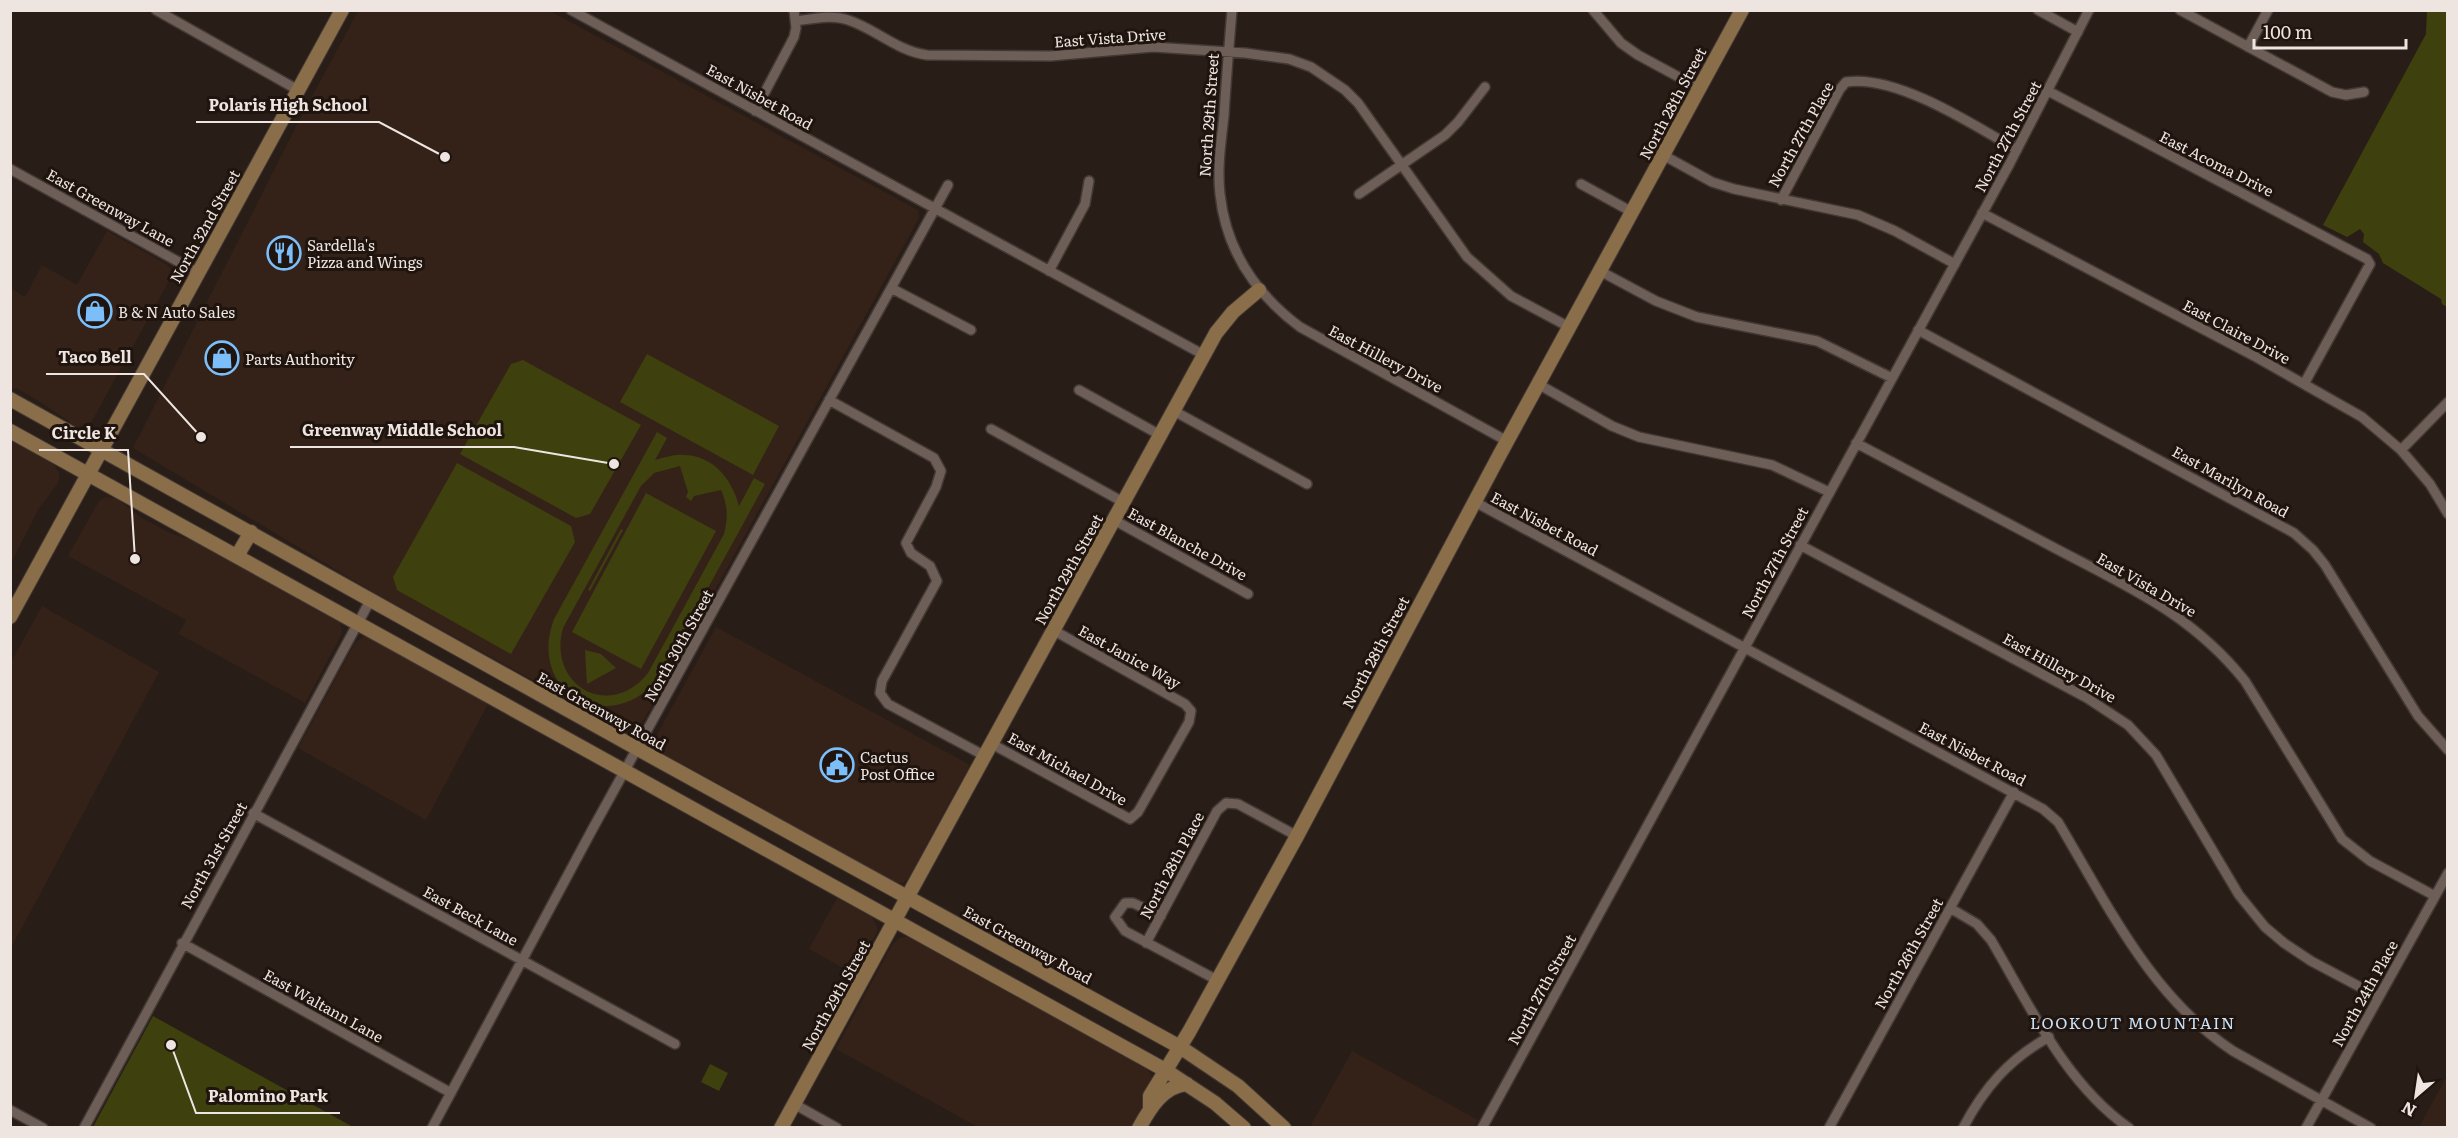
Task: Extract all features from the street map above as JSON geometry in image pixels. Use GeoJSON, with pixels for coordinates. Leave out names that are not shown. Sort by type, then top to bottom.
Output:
{"type":"FeatureCollection","features":[{"type":"Feature","properties":{"kind":"main road","name":"North 32nd Street"},"geometry":{"type":"LineString","coordinates":[[10,617],[342,10]]}},
{"type":"Feature","properties":{"kind":"main road","name":"North 28th Street"},"geometry":{"type":"LineString","coordinates":[[1150,1108],[1150,1096],[1180,1047],[1297,836],[1507,441],[1742,10]]}},
{"type":"Feature","properties":{"kind":"main road","name":"North 29th Street"},"geometry":{"type":"LineString","coordinates":[[781,1128],[1204,355],[1225,321],[1259,290]]}},
{"type":"Feature","properties":{"kind":"main road","name":"East Greenway Road"},"geometry":{"type":"LineString","coordinates":[[10,399],[1180,1047],[1238,1086],[1284,1128]]}},
{"type":"Feature","properties":{"kind":"main road"},"geometry":{"type":"LineString","coordinates":[[10,430],[1165,1070],[1215,1103],[1244,1128]]}},
{"type":"Feature","properties":{"kind":"main road"},"geometry":{"type":"LineString","coordinates":[[237,556],[251,532]]}},
{"type":"Feature","properties":{"kind":"main road"},"geometry":{"type":"LineString","coordinates":[[1066,1015],[1082,993]]}},
{"type":"Feature","properties":{"kind":"main road","name":"North 28th Street"},"geometry":{"type":"LineString","coordinates":[[1139,1128],[1150,1108],[1172,1087],[1187,1084]]}},
{"type":"Feature","properties":{"kind":"street"},"geometry":{"type":"LineString","coordinates":[[156,10],[298,90]]}},
{"type":"Feature","properties":{"kind":"street","name":"East Nisbet Road"},"geometry":{"type":"LineString","coordinates":[[571,10],[1204,355]]}},
{"type":"Feature","properties":{"kind":"street"},"geometry":{"type":"LineString","coordinates":[[755,111],[794,37],[796,21],[794,10]]}},
{"type":"Feature","properties":{"kind":"street","name":"North 29th Street"},"geometry":{"type":"LineString","coordinates":[[1232,10],[1220,162],[1220,193],[1232,243],[1259,290]]}},
{"type":"Feature","properties":{"kind":"street"},"geometry":{"type":"LineString","coordinates":[[1593,10],[1621,44],[1638,56],[1699,88]]}},
{"type":"Feature","properties":{"kind":"street"},"geometry":{"type":"LineString","coordinates":[[2038,10],[2078,32]]}},
{"type":"Feature","properties":{"kind":"street","name":"North 27th Street"},"geometry":{"type":"LineString","coordinates":[[1482,1128],[2017,150],[2090,10]]}},
{"type":"Feature","properties":{"kind":"street"},"geometry":{"type":"LineString","coordinates":[[2180,10],[2332,92],[2346,95],[2364,92]]}},
{"type":"Feature","properties":{"kind":"street"},"geometry":{"type":"LineString","coordinates":[[2248,47],[2268,10]]}},
{"type":"Feature","properties":{"kind":"street","name":"East Vista Drive"},"geometry":{"type":"LineString","coordinates":[[796,21],[848,19],[908,51],[927,55],[1051,56],[1153,48],[1229,52],[1289,59],[1326,75],[1358,104],[1450,235],[1480,270],[1511,296],[1569,327]]}},
{"type":"Feature","properties":{"kind":"street","name":"North 27th Place"},"geometry":{"type":"LineString","coordinates":[[1781,200],[1840,89],[1846,82],[1876,84],[1931,102],[2017,150]]}},
{"type":"Feature","properties":{"kind":"street"},"geometry":{"type":"LineString","coordinates":[[1359,194],[1445,135],[1485,87]]}},
{"type":"Feature","properties":{"kind":"street","name":"East Acoma Drive"},"geometry":{"type":"LineString","coordinates":[[2048,92],[2367,259],[2370,264],[2304,384]]}},
{"type":"Feature","properties":{"kind":"street"},"geometry":{"type":"LineString","coordinates":[[1663,155],[1712,182],[1753,194],[1858,215],[1894,231],[1955,264]]}},
{"type":"Feature","properties":{"kind":"street","name":"East Greenway Lane"},"geometry":{"type":"LineString","coordinates":[[10,169],[197,272]]}},
{"type":"Feature","properties":{"kind":"street"},"geometry":{"type":"LineString","coordinates":[[1049,271],[1085,204],[1089,181]]}},
{"type":"Feature","properties":{"kind":"street"},"geometry":{"type":"LineString","coordinates":[[1581,184],[1632,212]]}},
{"type":"Feature","properties":{"kind":"street"},"geometry":{"type":"LineString","coordinates":[[934,209],[948,185]]}},
{"type":"Feature","properties":{"kind":"street","name":"North 30th Street"},"geometry":{"type":"LineString","coordinates":[[432,1128],[934,209]]}},
{"type":"Feature","properties":{"kind":"street","name":"East Claire Drive"},"geometry":{"type":"LineString","coordinates":[[1982,213],[2362,417],[2402,450],[2430,484],[2448,513]]}},
{"type":"Feature","properties":{"kind":"street"},"geometry":{"type":"LineString","coordinates":[[1600,271],[1679,311],[1697,317],[1817,341],[1892,378]]}},
{"type":"Feature","properties":{"kind":"street"},"geometry":{"type":"LineString","coordinates":[[891,288],[971,330]]}},
{"type":"Feature","properties":{"kind":"street","name":"East Hillery Drive"},"geometry":{"type":"LineString","coordinates":[[1259,290],[1288,318],[1314,336],[1507,441]]}},
{"type":"Feature","properties":{"kind":"street","name":"East Marilyn Road"},"geometry":{"type":"LineString","coordinates":[[1918,330],[2294,533],[2313,550],[2325,565],[2418,716],[2448,750]]}},
{"type":"Feature","properties":{"kind":"street"},"geometry":{"type":"LineString","coordinates":[[1538,384],[1612,426],[1639,437],[1772,465],[1829,492]]}},
{"type":"Feature","properties":{"kind":"street"},"geometry":{"type":"LineString","coordinates":[[1079,390],[1160,435]]}},
{"type":"Feature","properties":{"kind":"street"},"geometry":{"type":"LineString","coordinates":[[829,400],[934,458],[941,471],[936,487],[906,543],[911,553],[930,566],[937,581],[882,681],[880,693],[888,704],[984,756]]}},
{"type":"Feature","properties":{"kind":"street"},"geometry":{"type":"LineString","coordinates":[[2402,450],[2448,402]]}},
{"type":"Feature","properties":{"kind":"street"},"geometry":{"type":"LineString","coordinates":[[1174,411],[1307,484]]}},
{"type":"Feature","properties":{"kind":"street","name":"East Blanche Drive"},"geometry":{"type":"LineString","coordinates":[[991,429],[1124,502]]}},
{"type":"Feature","properties":{"kind":"street","name":"East Vista Drive"},"geometry":{"type":"LineString","coordinates":[[1856,443],[2141,595],[2192,626],[2229,661],[2244,681],[2342,839],[2370,861],[2435,896]]}},
{"type":"Feature","properties":{"kind":"street","name":"East Nisbet Road"},"geometry":{"type":"LineString","coordinates":[[1475,502],[2043,809],[2058,822],[2147,969],[2178,1006],[2234,1052],[2371,1128]]}},
{"type":"Feature","properties":{"kind":"street","name":"East Blanche Drive"},"geometry":{"type":"LineString","coordinates":[[1114,520],[1248,594]]}},
{"type":"Feature","properties":{"kind":"street","name":"East Hillery Drive"},"geometry":{"type":"LineString","coordinates":[[1800,545],[2087,698],[2128,724],[2156,755],[2239,895],[2265,927],[2311,961],[2379,997]]}},
{"type":"Feature","properties":{"kind":"street","name":"North 31st Street"},"geometry":{"type":"LineString","coordinates":[[84,1128],[370,599]]}},
{"type":"Feature","properties":{"kind":"street","name":"East Janice Way"},"geometry":{"type":"LineString","coordinates":[[1053,630],[1185,704],[1191,711],[1189,722],[1138,812],[1130,819]]}},
{"type":"Feature","properties":{"kind":"street","name":"East Michael Drive"},"geometry":{"type":"LineString","coordinates":[[992,744],[1130,819]]}},
{"type":"Feature","properties":{"kind":"street","name":"North 26th Street"},"geometry":{"type":"LineString","coordinates":[[1829,1128],[2014,792]]}},
{"type":"Feature","properties":{"kind":"street","name":"North 28th Place"},"geometry":{"type":"LineString","coordinates":[[1146,943],[1217,811],[1226,803],[1238,804],[1297,836]]}},
{"type":"Feature","properties":{"kind":"street","name":"East Beck Lane"},"geometry":{"type":"LineString","coordinates":[[253,813],[675,1044]]}},
{"type":"Feature","properties":{"kind":"street","name":"North 24th Place"},"geometry":{"type":"LineString","coordinates":[[2306,1128],[2448,873]]}},
{"type":"Feature","properties":{"kind":"street"},"geometry":{"type":"LineString","coordinates":[[1161,915],[1133,903],[1125,903],[1114,917],[1125,931],[1217,980]]}},
{"type":"Feature","properties":{"kind":"street"},"geometry":{"type":"LineString","coordinates":[[1950,908],[1977,924],[1991,940],[2049,1037],[2085,1088],[2129,1128]]}},
{"type":"Feature","properties":{"kind":"street","name":"East Waltann Lane"},"geometry":{"type":"LineString","coordinates":[[182,943],[451,1093]]}},
{"type":"Feature","properties":{"kind":"street"},"geometry":{"type":"LineString","coordinates":[[1963,1128],[1977,1101],[2001,1071],[2017,1057],[2049,1037]]}},
{"type":"Feature","properties":{"kind":"street"},"geometry":{"type":"LineString","coordinates":[[794,1104],[837,1128]]}},
{"type":"Feature","properties":{"kind":"street"},"geometry":{"type":"LineString","coordinates":[[10,1110],[43,1128]]}},
{"type":"Feature","properties":{"kind":"street"},"geometry":{"type":"LineString","coordinates":[[2108,1128],[2116,1118]]}},
{"type":"Feature","properties":{"kind":"shaded area"},"geometry":{"type":"Polygon","coordinates":[[[358,11],[550,11],[918,210],[919,218],[637,731],[626,731],[373,592],[133,448],[301,117],[358,11]]]}},
{"type":"Feature","properties":{"kind":"shaded area"},"geometry":{"type":"Polygon","coordinates":[[[2427,11],[2447,11],[2447,307],[2442,304],[2441,299],[2383,263],[2379,254],[2363,242],[2364,234],[2360,229],[2347,237],[2323,225],[2426,34],[2427,11]]]}},
{"type":"Feature","properties":{"kind":"shaded area"},"geometry":{"type":"Polygon","coordinates":[[[107,231],[166,264],[170,268],[171,277],[92,421],[77,427],[18,389],[11,388],[11,289],[25,297],[42,265],[77,285],[107,231]]]}},
{"type":"Feature","properties":{"kind":"shaded area"},"geometry":{"type":"Polygon","coordinates":[[[647,354],[779,426],[753,475],[620,402],[647,354]]]}},
{"type":"Feature","properties":{"kind":"shaded area"},"geometry":{"type":"Polygon","coordinates":[[[523,360],[641,425],[590,514],[576,518],[460,454],[511,364],[523,360]]]}},
{"type":"Feature","properties":{"kind":"shaded area"},"geometry":{"type":"Polygon","coordinates":[[[657,432],[667,438],[655,460],[680,455],[703,459],[720,470],[732,487],[739,506],[754,478],[765,484],[657,681],[636,698],[615,705],[594,705],[576,698],[561,685],[551,667],[548,644],[554,619],[657,432]],[[680,466],[654,473],[641,486],[563,628],[560,649],[564,666],[573,680],[585,690],[600,695],[616,694],[633,687],[648,673],[724,534],[727,512],[721,490],[694,496],[691,501],[686,497],[688,492],[680,466]]]}},
{"type":"Feature","properties":{"kind":"shaded area"},"geometry":{"type":"Polygon","coordinates":[[[11,440],[52,463],[59,472],[59,478],[58,483],[38,510],[11,563],[11,440]]]}},
{"type":"Feature","properties":{"kind":"shaded area"},"geometry":{"type":"Polygon","coordinates":[[[457,463],[571,526],[575,542],[511,654],[397,590],[393,577],[457,463]]]}},
{"type":"Feature","properties":{"kind":"shaded area"},"geometry":{"type":"Polygon","coordinates":[[[646,493],[716,531],[641,669],[572,632],[646,493]]]}},
{"type":"Feature","properties":{"kind":"shaded area"},"geometry":{"type":"Polygon","coordinates":[[[105,497],[116,498],[142,518],[172,534],[189,539],[340,623],[342,634],[305,703],[179,634],[186,620],[68,556],[99,501],[105,497]]]}},
{"type":"Feature","properties":{"kind":"shaded area"},"geometry":{"type":"Polygon","coordinates":[[[621,529],[623,530],[590,591],[588,590],[621,529]]]}},
{"type":"Feature","properties":{"kind":"shaded area"},"geometry":{"type":"Polygon","coordinates":[[[42,606],[159,672],[11,948],[11,662],[42,606]]]}},
{"type":"Feature","properties":{"kind":"shaded area"},"geometry":{"type":"Polygon","coordinates":[[[716,627],[970,765],[908,879],[903,883],[896,882],[657,750],[654,740],[716,627]]]}},
{"type":"Feature","properties":{"kind":"shaded area"},"geometry":{"type":"Polygon","coordinates":[[[363,637],[368,637],[488,704],[426,820],[298,748],[355,643],[363,637]]]}},
{"type":"Feature","properties":{"kind":"shaded area"},"geometry":{"type":"Polygon","coordinates":[[[585,650],[601,654],[616,668],[587,684],[585,650]]]}},
{"type":"Feature","properties":{"kind":"shaded area"},"geometry":{"type":"Polygon","coordinates":[[[837,898],[872,917],[877,927],[877,932],[854,974],[809,949],[837,898]]]}},
{"type":"Feature","properties":{"kind":"shaded area"},"geometry":{"type":"Polygon","coordinates":[[[909,937],[1147,1069],[1153,1078],[1152,1087],[1131,1127],[978,1127],[836,1049],[892,945],[899,938],[909,937]]]}},
{"type":"Feature","properties":{"kind":"shaded area"},"geometry":{"type":"Polygon","coordinates":[[[153,1016],[353,1127],[93,1127],[153,1016]]]}},
{"type":"Feature","properties":{"kind":"shaded area"},"geometry":{"type":"Polygon","coordinates":[[[1352,1051],[1478,1120],[1474,1127],[1310,1127],[1352,1051]]]}},
{"type":"Feature","properties":{"kind":"shaded area"},"geometry":{"type":"Polygon","coordinates":[[[710,1064],[728,1073],[719,1091],[701,1082],[710,1064]]]}},
{"type":"Feature","properties":{"kind":"shaded area"},"geometry":{"type":"Polygon","coordinates":[[[2447,1076],[2447,1127],[2419,1127],[2447,1076]]]}},
{"type":"Feature","properties":{"kind":"place","name":"Polaris High School"},"geometry":{"type":"Point","coordinates":[445,157]}},
{"type":"Feature","properties":{"kind":"place","name":"Sardella's Pizza and Wings"},"geometry":{"type":"Point","coordinates":[284,253]}},
{"type":"Feature","properties":{"kind":"place","name":"B & N Auto Sales"},"geometry":{"type":"Point","coordinates":[95,311]}},
{"type":"Feature","properties":{"kind":"place","name":"Parts Authority"},"geometry":{"type":"Point","coordinates":[222,358]}},
{"type":"Feature","properties":{"kind":"place","name":"Taco Bell"},"geometry":{"type":"Point","coordinates":[201,437]}},
{"type":"Feature","properties":{"kind":"place","name":"Greenway Middle School"},"geometry":{"type":"Point","coordinates":[614,464]}},
{"type":"Feature","properties":{"kind":"place","name":"Circle K"},"geometry":{"type":"Point","coordinates":[135,559]}},
{"type":"Feature","properties":{"kind":"place","name":"Cactus Post Office"},"geometry":{"type":"Point","coordinates":[837,765]}},
{"type":"Feature","properties":{"kind":"place","name":"Palomino Park"},"geometry":{"type":"Point","coordinates":[171,1045]}},
{"type":"Feature","properties":{"kind":"district","name":"LOOKOUT MOUNTAIN"},"geometry":{"type":"Point","coordinates":[2133,1022]}}]}
